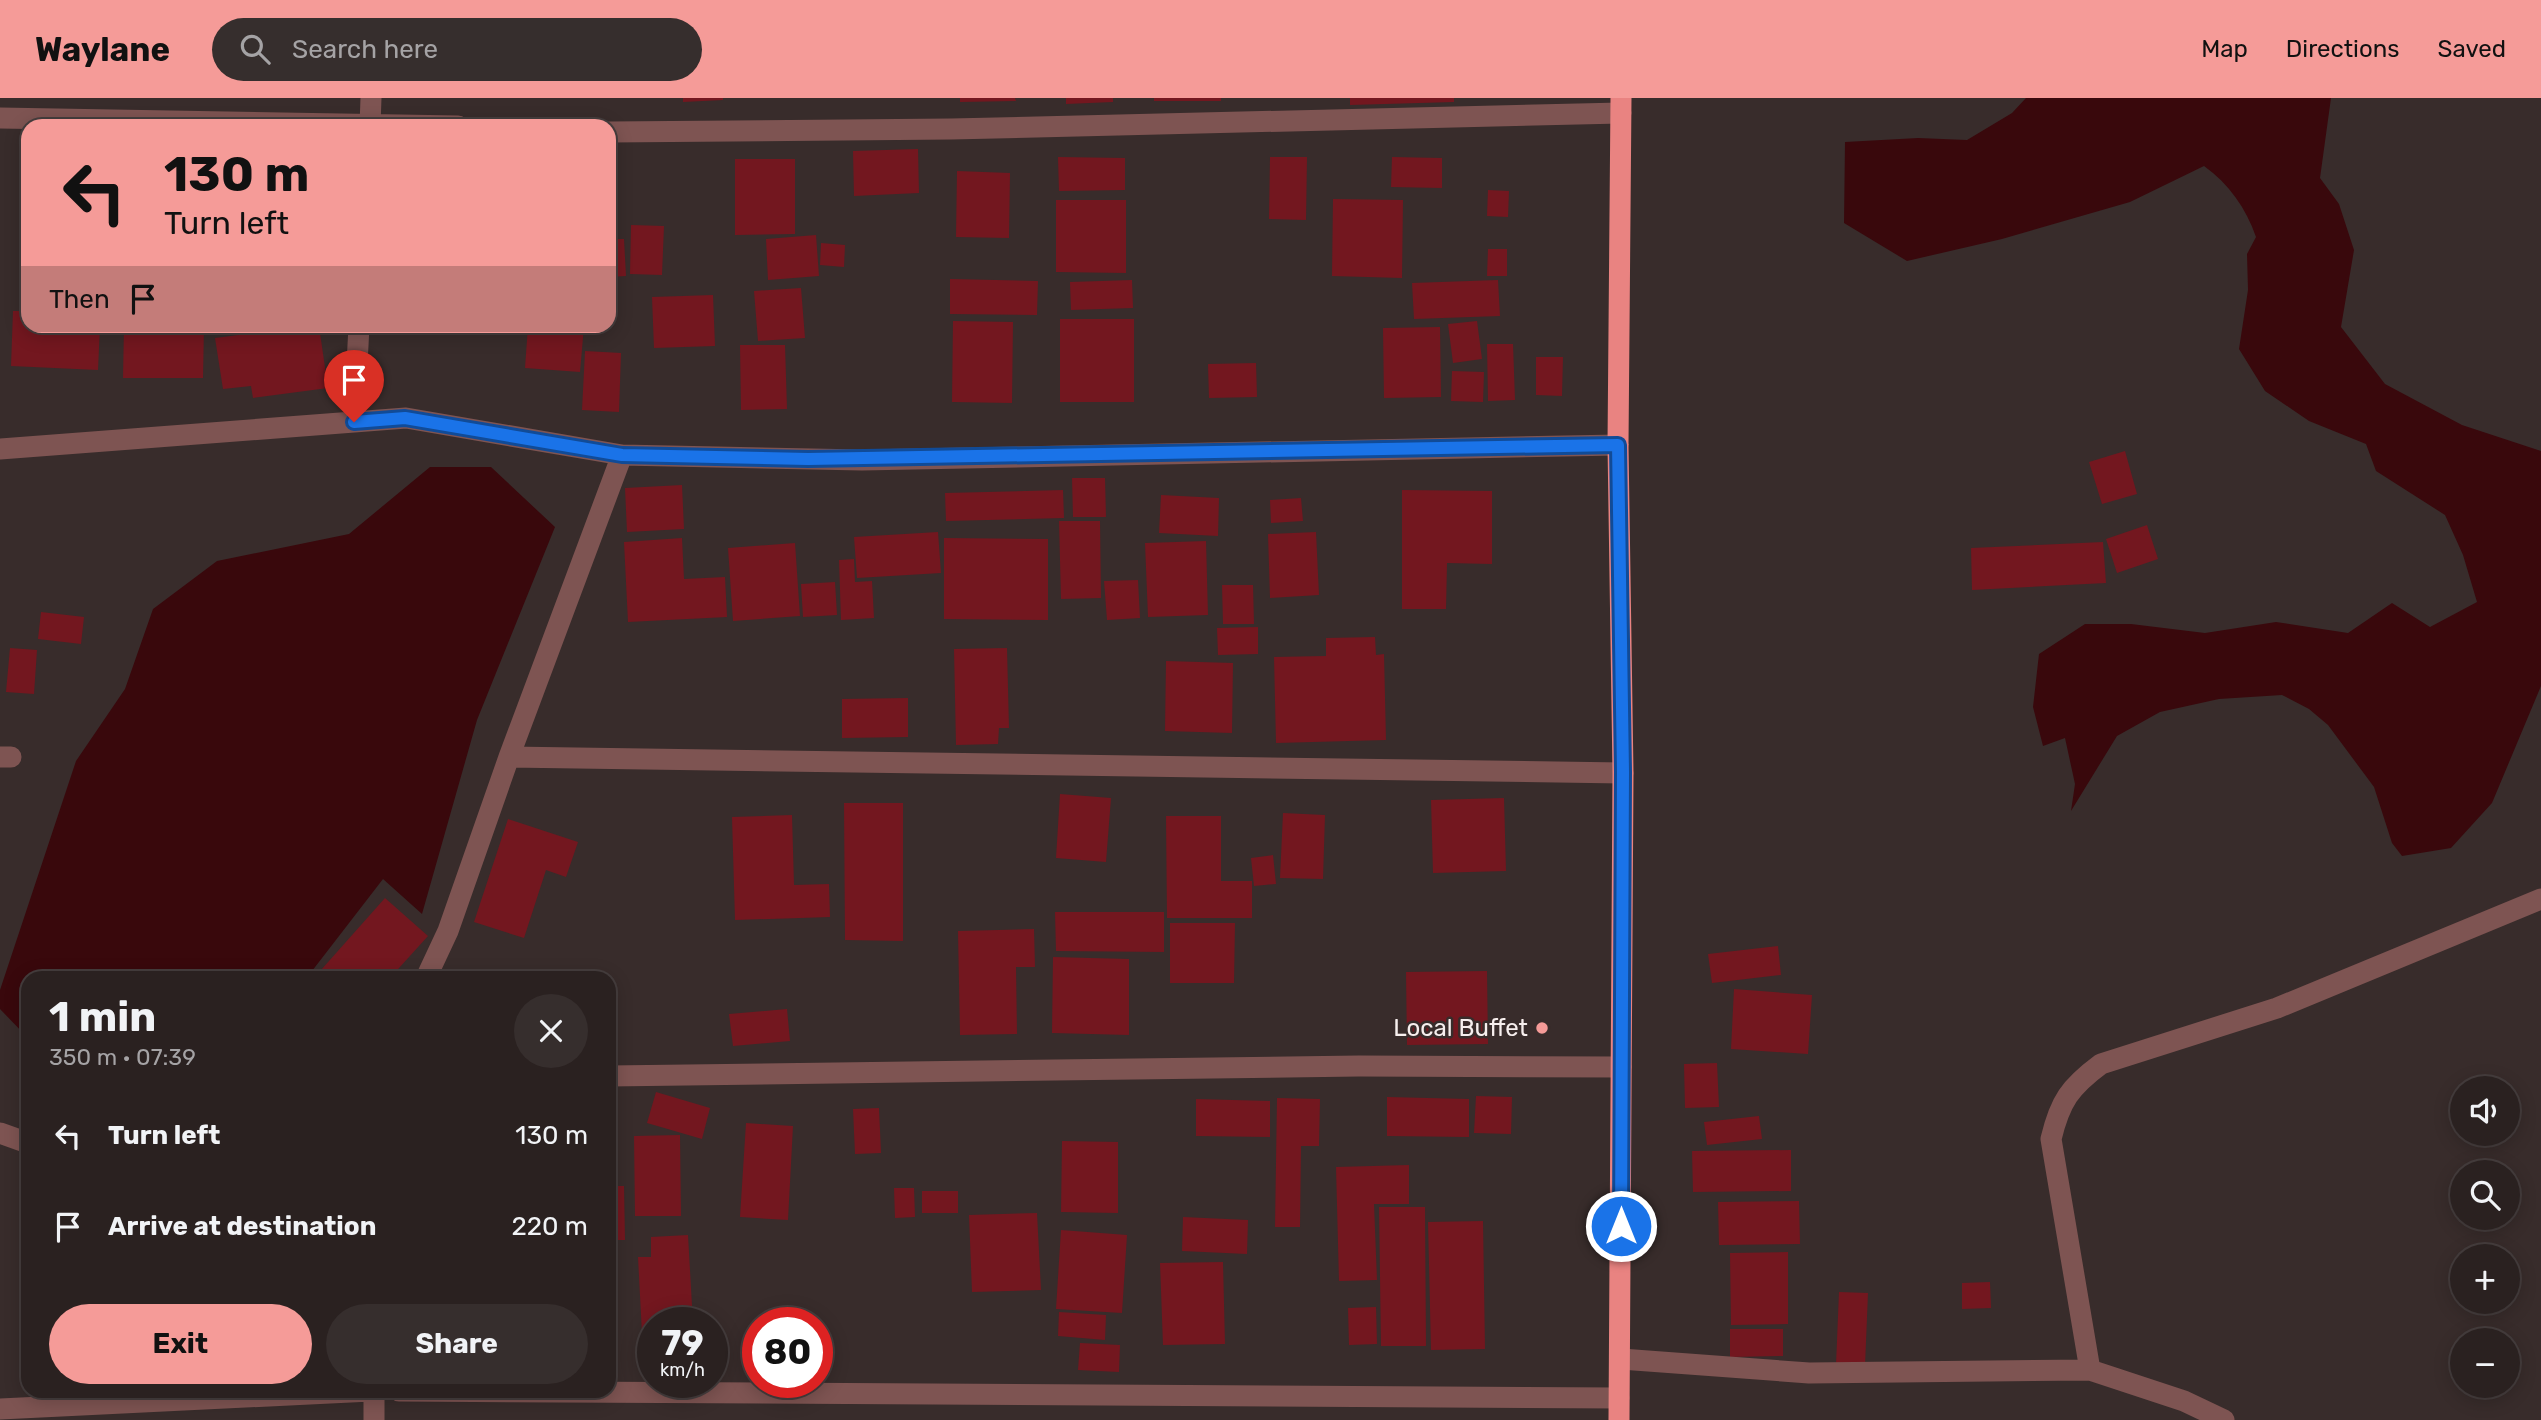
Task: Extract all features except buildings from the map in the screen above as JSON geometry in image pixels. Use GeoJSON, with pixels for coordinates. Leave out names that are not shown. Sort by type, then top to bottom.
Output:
{"type":"FeatureCollection","features":[{"type":"Feature","properties":{"kind":"highway"},"geometry":{"type":"LineString","coordinates":[[1619,1420],[1623,772],[1618,445],[1621,106]]}},
{"type":"Feature","properties":{"kind":"street"},"geometry":{"type":"LineString","coordinates":[[370,119],[371,98]]}},
{"type":"Feature","properties":{"kind":"street"},"geometry":{"type":"LineString","coordinates":[[616,132],[951,129],[1621,106]]}},
{"type":"Feature","properties":{"kind":"street"},"geometry":{"type":"LineString","coordinates":[[0,118],[62,119]]}},
{"type":"Feature","properties":{"kind":"street"},"geometry":{"type":"LineString","coordinates":[[354,422],[359,333]]}},
{"type":"Feature","properties":{"kind":"street"},"geometry":{"type":"LineString","coordinates":[[0,449],[405,418],[622,455],[862,460],[1618,445]]}},
{"type":"Feature","properties":{"kind":"street"},"geometry":{"type":"LineString","coordinates":[[429,971],[449,931],[509,757],[622,455]]}},
{"type":"Feature","properties":{"kind":"street"},"geometry":{"type":"LineString","coordinates":[[509,757],[1623,772]]}},
{"type":"Feature","properties":{"kind":"street"},"geometry":{"type":"LineString","coordinates":[[2090,1370],[2051,1139],[2058,1108],[2077,1082],[2101,1064],[2277,1008],[2541,899]]}},
{"type":"Feature","properties":{"kind":"street"},"geometry":{"type":"LineString","coordinates":[[616,1076],[1359,1066],[1621,1067]]}},
{"type":"Feature","properties":{"kind":"street"},"geometry":{"type":"LineString","coordinates":[[0,1133],[21,1140]]}},
{"type":"Feature","properties":{"kind":"street"},"geometry":{"type":"LineString","coordinates":[[1621,1359],[1810,1373],[2090,1370],[2184,1401],[2224,1420]]}},
{"type":"Feature","properties":{"kind":"street"},"geometry":{"type":"LineString","coordinates":[[616,1392],[1619,1398]]}},
{"type":"Feature","properties":{"kind":"street"},"geometry":{"type":"LineString","coordinates":[[0,1409],[227,1398]]}},
{"type":"Feature","properties":{"kind":"street"},"geometry":{"type":"LineString","coordinates":[[372,1398],[374,1420]]}},
{"type":"Feature","properties":{"kind":"shaded area"},"geometry":{"type":"Polygon","coordinates":[[[2026,98],[2331,98],[2320,178],[2339,204],[2354,250],[2341,327],[2385,384],[2462,425],[2541,451],[2541,686],[2492,803],[2451,848],[2402,856],[2392,843],[2374,787],[2328,725],[2309,709],[2282,695],[2219,699],[2160,712],[2117,736],[2071,811],[2075,784],[2065,738],[2043,746],[2033,707],[2039,654],[2085,624],[2131,624],[2205,633],[2276,622],[2348,633],[2392,603],[2430,627],[2477,602],[2463,555],[2445,515],[2376,471],[2366,444],[2309,421],[2265,391],[2239,349],[2248,290],[2247,254],[2256,237],[2236,197],[2204,166],[2130,202],[2002,239],[1907,261],[1844,223],[1845,142],[1918,138],[1967,140],[2012,113],[2026,98]]]}},
{"type":"Feature","properties":{"kind":"shaded area"},"geometry":{"type":"Polygon","coordinates":[[[430,467],[491,467],[555,527],[477,720],[422,914],[383,879],[312,971],[21,971],[21,1031],[0,1009],[0,990],[76,761],[125,689],[153,609],[217,561],[349,534],[430,467]]]}},
{"type":"Feature","properties":{"kind":"place","name":"Local Buffet"},"geometry":{"type":"Point","coordinates":[1542,1028]}},
{"type":"Feature","properties":{"kind":"route"},"geometry":{"type":"LineString","coordinates":[[354,422],[405,418],[622,455],[862,460],[1618,445],[1623,772],[1621,1226]]}}]}
